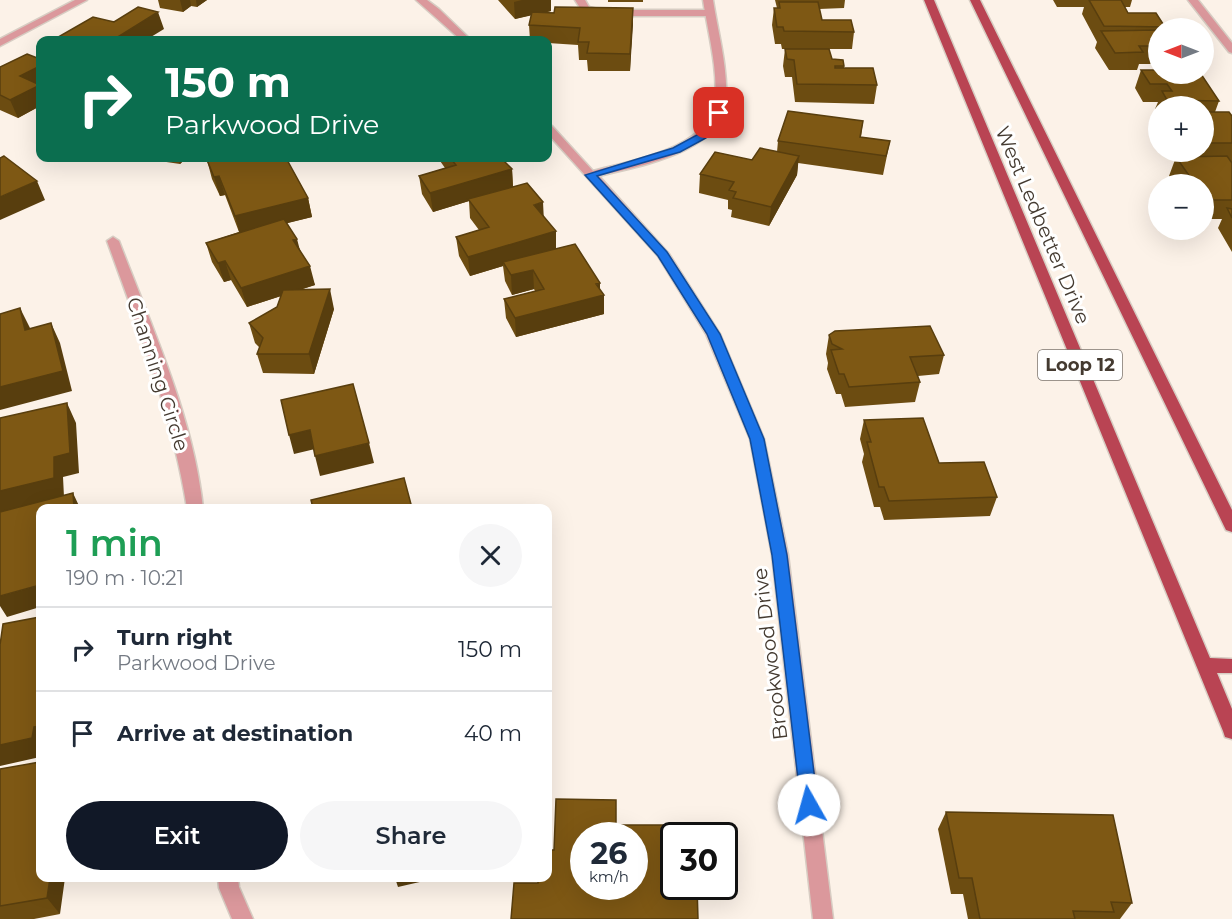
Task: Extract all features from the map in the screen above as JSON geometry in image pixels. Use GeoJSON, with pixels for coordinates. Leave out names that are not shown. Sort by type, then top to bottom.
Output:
{"type":"FeatureCollection","features":[{"type":"Feature","properties":{"kind":"main road","name":"West Ledbetter Drive"},"geometry":{"type":"LineString","coordinates":[[928,0],[1232,731]]}},
{"type":"Feature","properties":{"kind":"main road","name":"West Ledbetter Drive"},"geometry":{"type":"LineString","coordinates":[[975,0],[1232,526]]}},
{"type":"Feature","properties":{"kind":"main road"},"geometry":{"type":"LineString","coordinates":[[1205,666],[1232,666]]}},
{"type":"Feature","properties":{"kind":"street"},"geometry":{"type":"LineString","coordinates":[[0,43],[82,0]]}},
{"type":"Feature","properties":{"kind":"street"},"geometry":{"type":"LineString","coordinates":[[422,0],[462,36]]}},
{"type":"Feature","properties":{"kind":"street"},"geometry":{"type":"LineString","coordinates":[[580,0],[585,9],[602,13],[710,13]]}},
{"type":"Feature","properties":{"kind":"street"},"geometry":{"type":"LineString","coordinates":[[591,175],[676,150],[702,136],[719,113],[721,88],[708,0]]}},
{"type":"Feature","properties":{"kind":"street"},"geometry":{"type":"LineString","coordinates":[[1193,0],[1232,50]]}},
{"type":"Feature","properties":{"kind":"street","name":"Brookwood Drive"},"geometry":{"type":"LineString","coordinates":[[552,132],[663,254],[713,334],[757,439],[780,555],[823,919]]}},
{"type":"Feature","properties":{"kind":"street","name":"Channing Circle"},"geometry":{"type":"LineString","coordinates":[[113,242],[162,376],[191,477],[194,504]]}},
{"type":"Feature","properties":{"kind":"street"},"geometry":{"type":"LineString","coordinates":[[228,882],[243,919]]}},
{"type":"Feature","properties":{"kind":"building"},"geometry":{"type":"Polygon","coordinates":[[[1089,0],[1121,0],[1128,13],[1156,13],[1159,18],[1148,18],[1148,27],[1104,26],[1089,0]]]}},
{"type":"Feature","properties":{"kind":"building"},"geometry":{"type":"Polygon","coordinates":[[[779,2],[818,2],[822,20],[851,20],[854,32],[784,31],[783,27],[777,27],[774,8],[780,8],[779,2]]]}},
{"type":"Feature","properties":{"kind":"building"},"geometry":{"type":"Polygon","coordinates":[[[138,7],[158,12],[119,36],[60,36],[93,17],[114,22],[138,7]]]}},
{"type":"Feature","properties":{"kind":"building"},"geometry":{"type":"Polygon","coordinates":[[[555,7],[633,8],[630,54],[587,53],[589,42],[578,42],[580,28],[529,25],[532,12],[554,13],[555,7]]]}},
{"type":"Feature","properties":{"kind":"building"},"geometry":{"type":"Polygon","coordinates":[[[1148,30],[1148,46],[1139,46],[1143,52],[1115,53],[1101,31],[1148,30]]]}},
{"type":"Feature","properties":{"kind":"building"},"geometry":{"type":"Polygon","coordinates":[[[785,49],[829,49],[832,59],[843,60],[844,66],[835,66],[835,68],[873,68],[877,85],[797,84],[794,60],[787,59],[785,49]]]}},
{"type":"Feature","properties":{"kind":"building"},"geometry":{"type":"Polygon","coordinates":[[[27,54],[36,57],[36,68],[20,76],[36,83],[36,87],[10,100],[0,95],[0,67],[27,54]]]}},
{"type":"Feature","properties":{"kind":"building"},"geometry":{"type":"Polygon","coordinates":[[[1141,70],[1148,70],[1148,81],[1141,70]]]}},
{"type":"Feature","properties":{"kind":"building"},"geometry":{"type":"Polygon","coordinates":[[[1167,84],[1208,84],[1219,101],[1214,101],[1214,96],[1165,96],[1162,91],[1172,91],[1167,84]]]}},
{"type":"Feature","properties":{"kind":"building"},"geometry":{"type":"Polygon","coordinates":[[[788,111],[863,121],[860,137],[890,141],[886,156],[778,141],[788,111]]]}},
{"type":"Feature","properties":{"kind":"building"},"geometry":{"type":"Polygon","coordinates":[[[1214,112],[1229,112],[1232,116],[1232,143],[1214,143],[1214,112]]]}},
{"type":"Feature","properties":{"kind":"building"},"geometry":{"type":"Polygon","coordinates":[[[760,148],[799,156],[771,207],[733,198],[736,192],[729,190],[734,182],[700,174],[715,152],[752,160],[760,148]]]}},
{"type":"Feature","properties":{"kind":"building"},"geometry":{"type":"Polygon","coordinates":[[[4,156],[37,181],[0,197],[0,158],[4,156]]]}},
{"type":"Feature","properties":{"kind":"building"},"geometry":{"type":"Polygon","coordinates":[[[1214,156],[1227,156],[1232,163],[1232,200],[1214,200],[1214,174],[1188,174],[1180,162],[1214,162],[1214,156]]]}},
{"type":"Feature","properties":{"kind":"building"},"geometry":{"type":"Polygon","coordinates":[[[208,162],[288,162],[308,198],[235,216],[219,176],[214,177],[208,162]]]}},
{"type":"Feature","properties":{"kind":"building"},"geometry":{"type":"Polygon","coordinates":[[[453,162],[505,162],[512,169],[430,193],[419,176],[456,165],[453,162]]]}},
{"type":"Feature","properties":{"kind":"building"},"geometry":{"type":"Polygon","coordinates":[[[527,183],[543,202],[534,205],[556,231],[468,257],[456,237],[489,227],[468,199],[527,183]]]}},
{"type":"Feature","properties":{"kind":"building"},"geometry":{"type":"Polygon","coordinates":[[[284,219],[297,239],[293,240],[310,266],[241,288],[225,261],[218,263],[206,243],[284,219]]]}},
{"type":"Feature","properties":{"kind":"building"},"geometry":{"type":"Polygon","coordinates":[[[575,244],[600,283],[596,284],[604,295],[515,318],[504,299],[544,289],[533,270],[511,275],[503,262],[575,244]]]}},
{"type":"Feature","properties":{"kind":"building"},"geometry":{"type":"Polygon","coordinates":[[[330,289],[309,354],[257,354],[263,338],[249,323],[277,307],[283,290],[330,289]]]}},
{"type":"Feature","properties":{"kind":"building"},"geometry":{"type":"Polygon","coordinates":[[[20,308],[25,330],[51,323],[63,371],[0,387],[0,314],[20,308]]]}},
{"type":"Feature","properties":{"kind":"building"},"geometry":{"type":"Polygon","coordinates":[[[930,326],[944,355],[910,357],[920,382],[849,387],[844,374],[839,374],[831,350],[842,349],[832,344],[829,335],[835,331],[930,326]]]}},
{"type":"Feature","properties":{"kind":"building"},"geometry":{"type":"Polygon","coordinates":[[[353,384],[369,443],[315,456],[310,430],[289,435],[281,400],[353,384]]]}},
{"type":"Feature","properties":{"kind":"building"},"geometry":{"type":"Polygon","coordinates":[[[67,403],[70,453],[54,457],[54,478],[0,491],[0,418],[67,403]]]}},
{"type":"Feature","properties":{"kind":"building"},"geometry":{"type":"Polygon","coordinates":[[[923,418],[939,463],[984,462],[997,497],[889,501],[884,487],[879,487],[867,442],[871,442],[864,420],[923,418]]]}},
{"type":"Feature","properties":{"kind":"building"},"geometry":{"type":"Polygon","coordinates":[[[404,478],[411,504],[312,504],[311,500],[404,478]]]}},
{"type":"Feature","properties":{"kind":"building"},"geometry":{"type":"Polygon","coordinates":[[[73,493],[74,504],[36,504],[36,586],[0,596],[0,512],[73,493]]]}},
{"type":"Feature","properties":{"kind":"building"},"geometry":{"type":"Polygon","coordinates":[[[36,618],[36,727],[32,738],[0,745],[0,645],[3,624],[36,618]]]}},
{"type":"Feature","properties":{"kind":"building"},"geometry":{"type":"Polygon","coordinates":[[[36,763],[36,882],[49,882],[47,898],[0,906],[0,769],[36,763]]]}},
{"type":"Feature","properties":{"kind":"building"},"geometry":{"type":"Polygon","coordinates":[[[556,799],[616,800],[616,822],[570,822],[570,900],[648,900],[648,825],[660,825],[660,900],[697,900],[698,919],[511,919],[514,883],[552,882],[556,799]]]}},
{"type":"Feature","properties":{"kind":"building"},"geometry":{"type":"Polygon","coordinates":[[[946,812],[1113,815],[1132,903],[1111,902],[1114,912],[1073,911],[1075,919],[980,919],[972,878],[959,878],[946,812]]]}},
{"type":"Feature","properties":{"kind":"route"},"geometry":{"type":"LineString","coordinates":[[719,113],[702,136],[676,150],[591,175],[663,254],[713,334],[757,439],[780,555],[809,805]]}}]}
